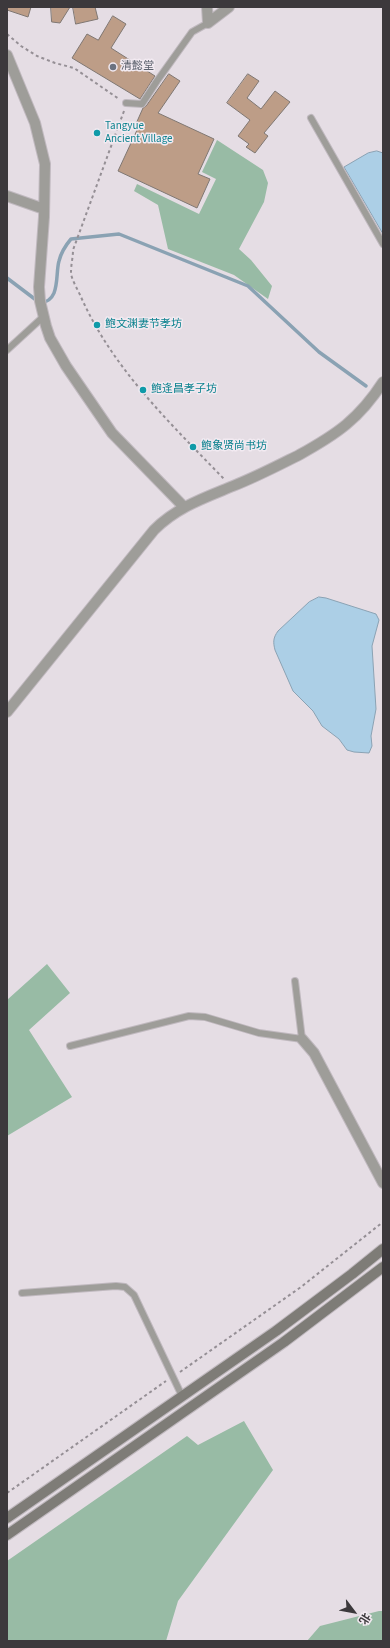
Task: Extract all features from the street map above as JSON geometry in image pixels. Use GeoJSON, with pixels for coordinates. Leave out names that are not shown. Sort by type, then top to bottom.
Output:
{"type":"FeatureCollection","features":[{"type":"Feature","properties":{"kind":"main road"},"geometry":{"type":"LineString","coordinates":[[7,1518],[314,1303],[383,1249]]}},
{"type":"Feature","properties":{"kind":"main road"},"geometry":{"type":"LineString","coordinates":[[7,1535],[284,1342],[383,1266]]}},
{"type":"Feature","properties":{"kind":"street"},"geometry":{"type":"LineString","coordinates":[[207,7],[208,23]]}},
{"type":"Feature","properties":{"kind":"street"},"geometry":{"type":"LineString","coordinates":[[208,23],[229,7]]}},
{"type":"Feature","properties":{"kind":"street"},"geometry":{"type":"LineString","coordinates":[[7,55],[35,123],[42,147],[45,172],[40,287],[43,317],[50,338],[66,366],[112,433],[184,507]]}},
{"type":"Feature","properties":{"kind":"street"},"geometry":{"type":"LineString","coordinates":[[7,196],[44,209]]}},
{"type":"Feature","properties":{"kind":"street"},"geometry":{"type":"LineString","coordinates":[[7,712],[154,530],[172,513],[264,474],[330,438],[343,429],[363,410],[383,382]]}},
{"type":"Feature","properties":{"kind":"street"},"geometry":{"type":"LineString","coordinates":[[302,1039],[314,1053],[383,1183]]}},
{"type":"Feature","properties":{"kind":"lane"},"geometry":{"type":"LineString","coordinates":[[126,103],[142,104],[192,32],[208,23]]}},
{"type":"Feature","properties":{"kind":"lane"},"geometry":{"type":"LineString","coordinates":[[311,118],[383,244]]}},
{"type":"Feature","properties":{"kind":"lane"},"geometry":{"type":"LineString","coordinates":[[7,350],[43,317]]}},
{"type":"Feature","properties":{"kind":"lane"},"geometry":{"type":"LineString","coordinates":[[70,1046],[188,1016],[205,1017],[259,1034],[302,1039],[294,981]]}},
{"type":"Feature","properties":{"kind":"lane"},"geometry":{"type":"LineString","coordinates":[[22,1293],[116,1286],[129,1289],[134,1295],[182,1396]]}},
{"type":"Feature","properties":{"kind":"path"},"geometry":{"type":"LineString","coordinates":[[7,34],[33,54],[55,63],[74,68],[126,103],[73,250],[71,273],[84,304],[97,327],[127,372],[156,408],[232,487]]}},
{"type":"Feature","properties":{"kind":"path"},"geometry":{"type":"LineString","coordinates":[[7,1493],[301,1287],[383,1222]]}},
{"type":"Feature","properties":{"kind":"green space"},"geometry":{"type":"Polygon","coordinates":[[[217,140],[263,170],[268,183],[264,202],[239,249],[251,260],[272,286],[268,299],[234,275],[168,249],[158,205],[134,191],[137,184],[199,214],[216,179],[202,172],[217,140]]]}},
{"type":"Feature","properties":{"kind":"green space"},"geometry":{"type":"Polygon","coordinates":[[[47,964],[70,993],[29,1030],[72,1097],[7,1136],[7,1000],[47,964]]]}},
{"type":"Feature","properties":{"kind":"green space"},"geometry":{"type":"Polygon","coordinates":[[[244,1421],[273,1470],[178,1601],[166,1641],[7,1641],[7,1561],[187,1436],[198,1445],[244,1421]]]}},
{"type":"Feature","properties":{"kind":"green space"},"geometry":{"type":"Polygon","coordinates":[[[383,1611],[383,1641],[307,1641],[320,1626],[383,1611]]]}},
{"type":"Feature","properties":{"kind":"water"},"geometry":{"type":"Polygon","coordinates":[[[377,151],[383,153],[383,234],[344,167],[368,153],[377,151]]]}},
{"type":"Feature","properties":{"kind":"water"},"geometry":{"type":"Polygon","coordinates":[[[319,597],[376,614],[379,620],[372,646],[376,709],[371,736],[372,746],[369,753],[347,750],[339,739],[322,726],[313,711],[293,691],[275,650],[274,640],[278,631],[309,602],[319,597]]]}},
{"type":"Feature","properties":{"kind":"building"},"geometry":{"type":"Polygon","coordinates":[[[7,7],[31,7],[28,17],[7,10],[7,7]]]}},
{"type":"Feature","properties":{"kind":"building"},"geometry":{"type":"Polygon","coordinates":[[[51,7],[70,7],[60,23],[52,22],[51,7]]]}},
{"type":"Feature","properties":{"kind":"building"},"geometry":{"type":"Polygon","coordinates":[[[73,7],[95,7],[98,19],[76,24],[73,7]]]}},
{"type":"Feature","properties":{"kind":"building","name":"清懿堂"},"geometry":{"type":"Polygon","coordinates":[[[113,16],[126,24],[111,48],[155,76],[140,99],[72,58],[87,34],[98,40],[113,16]]]}},
{"type":"Feature","properties":{"kind":"building"},"geometry":{"type":"Polygon","coordinates":[[[169,74],[180,81],[158,113],[214,139],[198,174],[210,179],[197,208],[118,171],[138,128],[135,126],[143,108],[169,74]]]}},
{"type":"Feature","properties":{"kind":"building"},"geometry":{"type":"Polygon","coordinates":[[[248,74],[259,81],[247,98],[261,109],[275,91],[290,102],[264,133],[268,136],[255,153],[246,147],[249,144],[238,136],[250,120],[227,103],[248,74]]]}},
{"type":"Feature","properties":{"kind":"waterway"},"geometry":{"type":"LineString","coordinates":[[7,278],[40,303],[47,301],[54,293],[60,258],[71,239],[119,234],[248,286],[319,352],[366,386]]}},
{"type":"Feature","properties":{"kind":"place","name":"清懿堂"},"geometry":{"type":"Point","coordinates":[113,67]}},
{"type":"Feature","properties":{"kind":"place","name":"Tangyue Ancient Village"},"geometry":{"type":"Point","coordinates":[97,133]}},
{"type":"Feature","properties":{"kind":"place","name":"鲍文渊妻节孝坊"},"geometry":{"type":"Point","coordinates":[97,325]}},
{"type":"Feature","properties":{"kind":"place","name":"鲍逢昌孝子坊"},"geometry":{"type":"Point","coordinates":[143,390]}},
{"type":"Feature","properties":{"kind":"place","name":"鲍象贤尚书坊"},"geometry":{"type":"Point","coordinates":[193,447]}}]}
